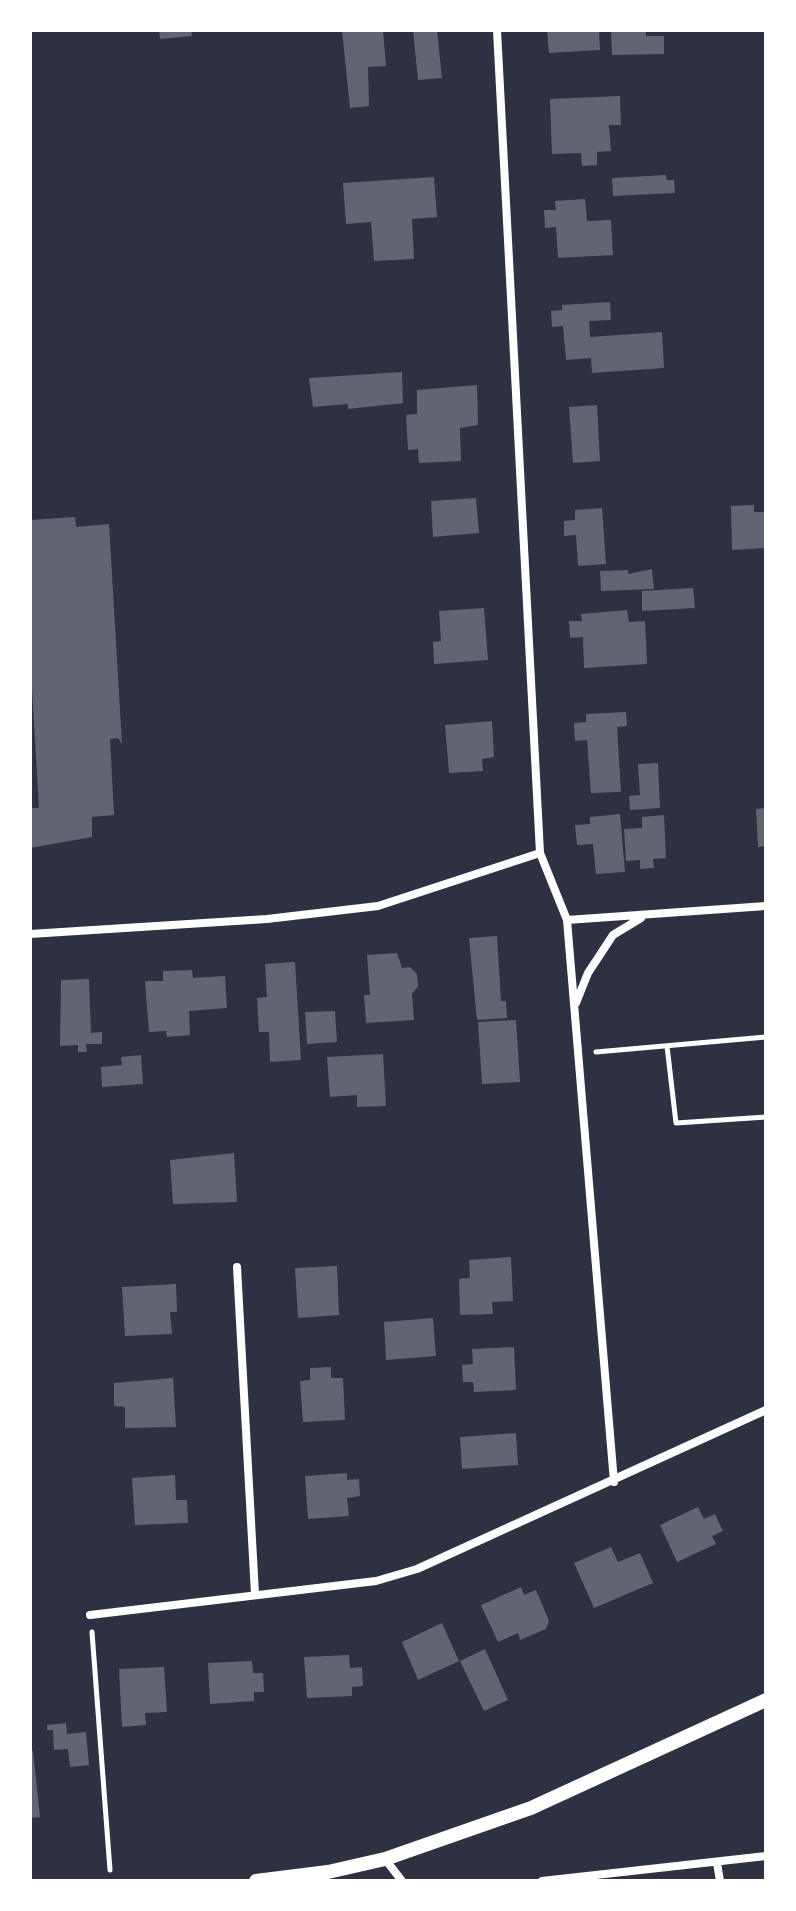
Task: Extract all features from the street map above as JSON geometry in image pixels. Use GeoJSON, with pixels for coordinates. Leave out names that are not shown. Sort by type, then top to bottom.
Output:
{"type":"FeatureCollection","features":[{"type":"Feature","properties":{"kind":"street"},"geometry":{"type":"LineString","coordinates":[[497,30],[540,853],[567,920],[614,1482]]}},
{"type":"Feature","properties":{"kind":"street"},"geometry":{"type":"LineString","coordinates":[[30,934],[267,919],[378,906],[540,853]]}},
{"type":"Feature","properties":{"kind":"street"},"geometry":{"type":"LineString","coordinates":[[567,920],[766,906]]}},
{"type":"Feature","properties":{"kind":"street"},"geometry":{"type":"LineString","coordinates":[[574,1007],[588,973],[613,935],[636,920],[650,916]]}},
{"type":"Feature","properties":{"kind":"street"},"geometry":{"type":"LineString","coordinates":[[237,1267],[255,1594]]}},
{"type":"Feature","properties":{"kind":"street"},"geometry":{"type":"LineString","coordinates":[[90,1615],[376,1581],[417,1569],[614,1482],[766,1410]]}},
{"type":"Feature","properties":{"kind":"street"},"geometry":{"type":"LineString","coordinates":[[256,1881],[328,1872],[385,1859],[531,1808],[766,1700]]}},
{"type":"Feature","properties":{"kind":"street"},"geometry":{"type":"LineString","coordinates":[[542,1881],[766,1856]]}},
{"type":"Feature","properties":{"kind":"street"},"geometry":{"type":"LineString","coordinates":[[385,1859],[402,1881]]}},
{"type":"Feature","properties":{"kind":"street"},"geometry":{"type":"LineString","coordinates":[[717,1863],[720,1881]]}},
{"type":"Feature","properties":{"kind":"path"},"geometry":{"type":"LineString","coordinates":[[577,1054],[766,1037]]}},
{"type":"Feature","properties":{"kind":"path"},"geometry":{"type":"LineString","coordinates":[[667,1046],[676,1123],[766,1117]]}},
{"type":"Feature","properties":{"kind":"path"},"geometry":{"type":"LineString","coordinates":[[90,1615],[110,1870]]}},
{"type":"Feature","properties":{"kind":"building"},"geometry":{"type":"Polygon","coordinates":[[[159,30],[191,30],[192,36],[160,39],[159,30]]]}},
{"type":"Feature","properties":{"kind":"building"},"geometry":{"type":"Polygon","coordinates":[[[342,30],[383,30],[386,66],[368,67],[369,106],[350,108],[342,30]]]}},
{"type":"Feature","properties":{"kind":"building"},"geometry":{"type":"Polygon","coordinates":[[[413,30],[437,30],[442,78],[418,80],[413,30]]]}},
{"type":"Feature","properties":{"kind":"building"},"geometry":{"type":"Polygon","coordinates":[[[547,30],[599,30],[600,50],[549,53],[547,30]]]}},
{"type":"Feature","properties":{"kind":"building"},"geometry":{"type":"Polygon","coordinates":[[[611,30],[646,30],[646,36],[664,36],[664,54],[612,55],[611,30]]]}},
{"type":"Feature","properties":{"kind":"building"},"geometry":{"type":"Polygon","coordinates":[[[620,96],[621,125],[609,125],[611,151],[597,152],[597,165],[582,166],[581,153],[552,154],[550,99],[620,96]]]}},
{"type":"Feature","properties":{"kind":"building"},"geometry":{"type":"Polygon","coordinates":[[[666,175],[667,180],[674,180],[675,193],[613,196],[612,178],[666,175]]]}},
{"type":"Feature","properties":{"kind":"building"},"geometry":{"type":"Polygon","coordinates":[[[434,177],[437,217],[412,219],[414,259],[374,261],[371,222],[346,224],[343,183],[434,177]]]}},
{"type":"Feature","properties":{"kind":"building"},"geometry":{"type":"Polygon","coordinates":[[[585,199],[587,221],[611,220],[613,255],[558,258],[556,227],[545,228],[544,210],[556,210],[555,201],[585,199]]]}},
{"type":"Feature","properties":{"kind":"building"},"geometry":{"type":"Polygon","coordinates":[[[610,302],[611,320],[589,321],[590,337],[662,332],[664,368],[592,373],[591,358],[566,360],[563,326],[552,327],[551,311],[562,310],[562,305],[610,302]]]}},
{"type":"Feature","properties":{"kind":"building"},"geometry":{"type":"Polygon","coordinates":[[[402,372],[403,403],[348,409],[348,404],[313,407],[309,378],[402,372]]]}},
{"type":"Feature","properties":{"kind":"building"},"geometry":{"type":"Polygon","coordinates":[[[477,385],[478,425],[460,428],[461,461],[419,463],[418,449],[408,450],[406,415],[417,414],[417,390],[477,385]]]}},
{"type":"Feature","properties":{"kind":"building"},"geometry":{"type":"Polygon","coordinates":[[[597,405],[600,461],[573,463],[569,407],[597,405]]]}},
{"type":"Feature","properties":{"kind":"building"},"geometry":{"type":"Polygon","coordinates":[[[476,498],[479,533],[433,537],[431,501],[476,498]]]}},
{"type":"Feature","properties":{"kind":"building"},"geometry":{"type":"Polygon","coordinates":[[[754,505],[754,512],[766,512],[766,548],[732,550],[731,506],[754,505]]]}},
{"type":"Feature","properties":{"kind":"building"},"geometry":{"type":"Polygon","coordinates":[[[602,508],[606,564],[578,566],[576,535],[564,536],[564,521],[575,520],[575,510],[602,508]]]}},
{"type":"Feature","properties":{"kind":"building"},"geometry":{"type":"Polygon","coordinates":[[[75,517],[76,527],[109,524],[122,744],[118,738],[110,739],[114,815],[92,817],[92,837],[30,848],[30,808],[39,808],[30,654],[30,520],[75,517]]]}},
{"type":"Feature","properties":{"kind":"building"},"geometry":{"type":"Polygon","coordinates":[[[652,569],[654,589],[601,591],[600,571],[628,570],[628,574],[652,569]]]}},
{"type":"Feature","properties":{"kind":"building"},"geometry":{"type":"Polygon","coordinates":[[[693,588],[695,608],[642,611],[642,591],[693,588]]]}},
{"type":"Feature","properties":{"kind":"building"},"geometry":{"type":"Polygon","coordinates":[[[484,608],[488,660],[434,664],[433,642],[441,641],[439,611],[484,608]]]}},
{"type":"Feature","properties":{"kind":"building"},"geometry":{"type":"Polygon","coordinates":[[[627,610],[629,622],[645,621],[647,664],[584,668],[583,637],[570,638],[569,621],[582,621],[581,614],[627,610]]]}},
{"type":"Feature","properties":{"kind":"building"},"geometry":{"type":"Polygon","coordinates":[[[626,712],[627,726],[617,727],[621,792],[591,793],[587,740],[575,741],[574,723],[586,722],[586,714],[626,712]]]}},
{"type":"Feature","properties":{"kind":"building"},"geometry":{"type":"Polygon","coordinates":[[[492,721],[494,757],[482,759],[483,771],[449,773],[445,725],[492,721]]]}},
{"type":"Feature","properties":{"kind":"building"},"geometry":{"type":"Polygon","coordinates":[[[658,763],[660,808],[630,810],[629,796],[640,795],[638,764],[658,763]]]}},
{"type":"Feature","properties":{"kind":"building"},"geometry":{"type":"Polygon","coordinates":[[[766,808],[766,846],[758,847],[756,809],[766,808]]]}},
{"type":"Feature","properties":{"kind":"building"},"geometry":{"type":"Polygon","coordinates":[[[620,814],[625,872],[596,874],[593,844],[577,845],[575,825],[590,824],[590,817],[620,814]]]}},
{"type":"Feature","properties":{"kind":"building"},"geometry":{"type":"Polygon","coordinates":[[[664,815],[666,858],[653,859],[654,868],[640,869],[640,860],[626,861],[624,829],[642,828],[642,817],[664,815]]]}},
{"type":"Feature","properties":{"kind":"building"},"geometry":{"type":"Polygon","coordinates":[[[497,936],[501,1001],[506,1001],[507,1018],[477,1020],[469,938],[497,936]]]}},
{"type":"Feature","properties":{"kind":"building"},"geometry":{"type":"Polygon","coordinates":[[[397,953],[402,968],[410,967],[417,974],[418,986],[412,994],[414,1020],[366,1023],[364,995],[370,995],[367,955],[397,953]]]}},
{"type":"Feature","properties":{"kind":"building"},"geometry":{"type":"Polygon","coordinates":[[[295,962],[301,1060],[270,1062],[269,1032],[259,1032],[257,998],[267,997],[265,964],[295,962]]]}},
{"type":"Feature","properties":{"kind":"building"},"geometry":{"type":"Polygon","coordinates":[[[192,970],[193,978],[225,976],[227,1008],[189,1011],[190,1035],[167,1037],[166,1031],[149,1032],[145,981],[163,981],[163,971],[192,970]]]}},
{"type":"Feature","properties":{"kind":"building"},"geometry":{"type":"Polygon","coordinates":[[[89,979],[91,1033],[102,1032],[102,1044],[86,1044],[87,1052],[78,1052],[78,1045],[60,1046],[61,980],[89,979]]]}},
{"type":"Feature","properties":{"kind":"building"},"geometry":{"type":"Polygon","coordinates":[[[335,1011],[337,1042],[307,1044],[305,1012],[335,1011]]]}},
{"type":"Feature","properties":{"kind":"building"},"geometry":{"type":"Polygon","coordinates":[[[516,1020],[520,1082],[482,1084],[478,1022],[516,1020]]]}},
{"type":"Feature","properties":{"kind":"building"},"geometry":{"type":"Polygon","coordinates":[[[383,1054],[386,1106],[357,1107],[357,1095],[330,1097],[327,1057],[383,1054]]]}},
{"type":"Feature","properties":{"kind":"building"},"geometry":{"type":"Polygon","coordinates":[[[141,1055],[143,1084],[102,1087],[101,1067],[122,1065],[121,1057],[141,1055]]]}},
{"type":"Feature","properties":{"kind":"building"},"geometry":{"type":"Polygon","coordinates":[[[234,1153],[237,1202],[173,1204],[170,1160],[234,1153]]]}},
{"type":"Feature","properties":{"kind":"building"},"geometry":{"type":"Polygon","coordinates":[[[511,1257],[513,1301],[492,1302],[493,1314],[460,1315],[459,1279],[470,1278],[469,1260],[511,1257]]]}},
{"type":"Feature","properties":{"kind":"building"},"geometry":{"type":"Polygon","coordinates":[[[337,1266],[339,1315],[298,1318],[295,1268],[337,1266]]]}},
{"type":"Feature","properties":{"kind":"building"},"geometry":{"type":"Polygon","coordinates":[[[176,1284],[177,1312],[170,1312],[172,1334],[125,1336],[122,1287],[176,1284]]]}},
{"type":"Feature","properties":{"kind":"building"},"geometry":{"type":"Polygon","coordinates":[[[433,1318],[436,1356],[386,1360],[384,1322],[433,1318]]]}},
{"type":"Feature","properties":{"kind":"building"},"geometry":{"type":"Polygon","coordinates":[[[514,1347],[516,1390],[474,1392],[473,1382],[463,1382],[462,1365],[473,1364],[472,1349],[514,1347]]]}},
{"type":"Feature","properties":{"kind":"building"},"geometry":{"type":"Polygon","coordinates":[[[331,1367],[331,1378],[343,1378],[345,1420],[303,1422],[300,1381],[310,1380],[310,1368],[331,1367]]]}},
{"type":"Feature","properties":{"kind":"building"},"geometry":{"type":"Polygon","coordinates":[[[173,1378],[176,1427],[125,1428],[125,1407],[114,1406],[114,1383],[173,1378]]]}},
{"type":"Feature","properties":{"kind":"building"},"geometry":{"type":"Polygon","coordinates":[[[516,1433],[518,1465],[462,1469],[460,1437],[516,1433]]]}},
{"type":"Feature","properties":{"kind":"building"},"geometry":{"type":"Polygon","coordinates":[[[347,1473],[347,1480],[359,1479],[360,1496],[347,1498],[349,1516],[308,1519],[305,1476],[347,1473]]]}},
{"type":"Feature","properties":{"kind":"building"},"geometry":{"type":"Polygon","coordinates":[[[175,1475],[176,1500],[187,1500],[188,1523],[135,1525],[132,1478],[175,1475]]]}},
{"type":"Feature","properties":{"kind":"building"},"geometry":{"type":"Polygon","coordinates":[[[698,1507],[704,1519],[715,1514],[723,1531],[712,1536],[716,1544],[677,1562],[660,1525],[698,1507]]]}},
{"type":"Feature","properties":{"kind":"building"},"geometry":{"type":"Polygon","coordinates":[[[611,1547],[618,1562],[640,1553],[653,1583],[594,1608],[574,1563],[611,1547]]]}},
{"type":"Feature","properties":{"kind":"building"},"geometry":{"type":"Polygon","coordinates":[[[521,1587],[524,1595],[536,1590],[549,1621],[546,1629],[520,1640],[518,1633],[498,1642],[481,1605],[521,1587]]]}},
{"type":"Feature","properties":{"kind":"building"},"geometry":{"type":"Polygon","coordinates":[[[442,1623],[459,1661],[418,1680],[402,1642],[442,1623]]]}},
{"type":"Feature","properties":{"kind":"building"},"geometry":{"type":"Polygon","coordinates":[[[485,1649],[508,1700],[484,1711],[460,1661],[485,1649]]]}},
{"type":"Feature","properties":{"kind":"building"},"geometry":{"type":"Polygon","coordinates":[[[349,1655],[350,1668],[362,1667],[363,1686],[352,1687],[352,1696],[307,1698],[304,1657],[349,1655]]]}},
{"type":"Feature","properties":{"kind":"building"},"geometry":{"type":"Polygon","coordinates":[[[252,1661],[253,1673],[263,1673],[264,1692],[254,1692],[254,1701],[210,1704],[208,1663],[252,1661]]]}},
{"type":"Feature","properties":{"kind":"building"},"geometry":{"type":"Polygon","coordinates":[[[164,1667],[167,1712],[145,1713],[146,1725],[122,1727],[119,1669],[164,1667]]]}},
{"type":"Feature","properties":{"kind":"building"},"geometry":{"type":"Polygon","coordinates":[[[66,1723],[67,1734],[86,1732],[89,1765],[70,1767],[68,1749],[54,1750],[53,1730],[47,1730],[47,1725],[66,1723]]]}},
{"type":"Feature","properties":{"kind":"building"},"geometry":{"type":"Polygon","coordinates":[[[30,1751],[33,1751],[40,1817],[30,1818],[30,1751]]]}}]}
